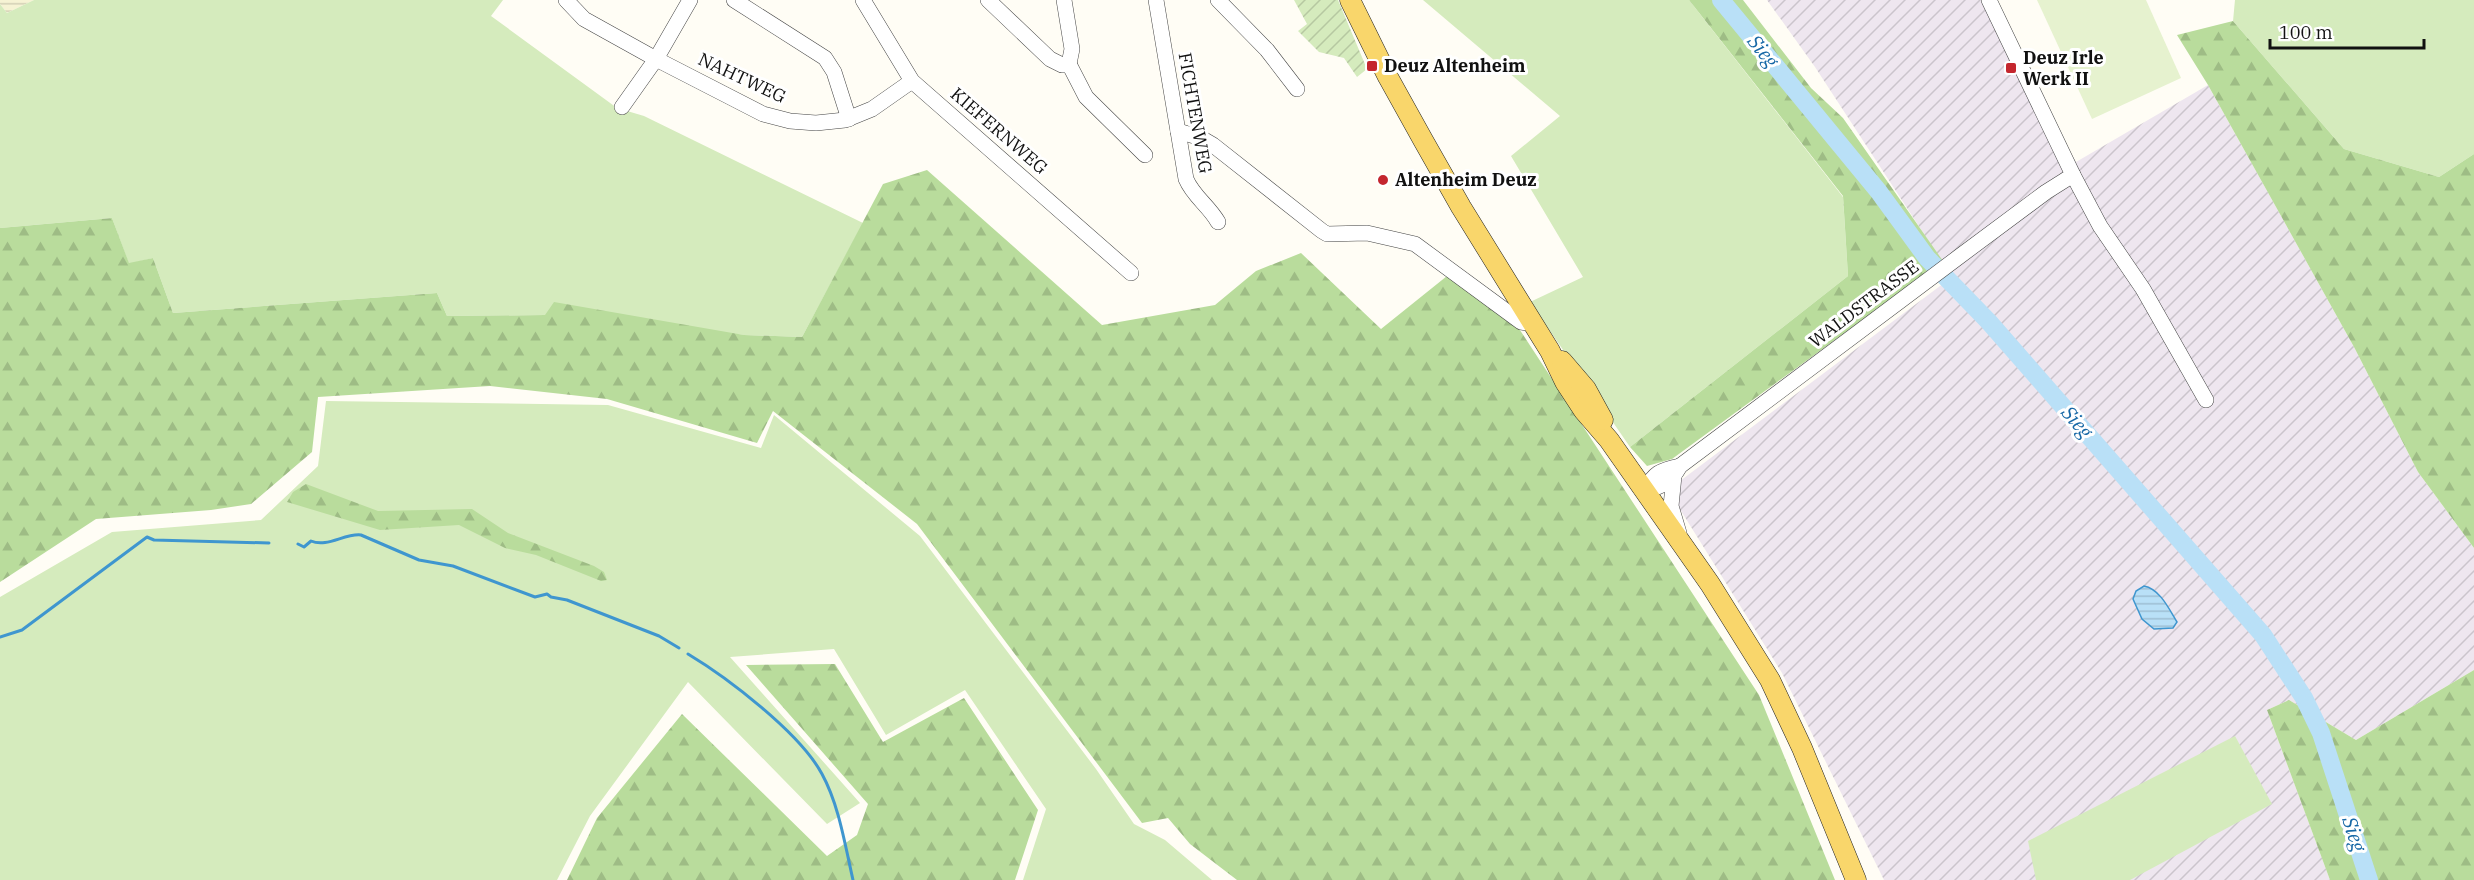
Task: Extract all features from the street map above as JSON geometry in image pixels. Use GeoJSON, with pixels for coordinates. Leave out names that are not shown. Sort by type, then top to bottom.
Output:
{"type":"FeatureCollection","features":[{"type":"Feature","properties":{"kind":"main road"},"geometry":{"type":"LineString","coordinates":[[1350,0],[1423,140],[1533,324],[1550,351],[1566,364],[1586,389],[1604,422],[1609,440],[1741,631],[1770,680],[1811,767],[1856,880]]}},
{"type":"Feature","properties":{"kind":"street","name":"NAHTWEG"},"geometry":{"type":"LineString","coordinates":[[566,0],[584,19],[763,114],[799,122],[816,123],[849,119],[872,109],[912,81]]}},
{"type":"Feature","properties":{"kind":"street"},"geometry":{"type":"LineString","coordinates":[[622,107],[656,59],[690,0]]}},
{"type":"Feature","properties":{"kind":"street"},"geometry":{"type":"LineString","coordinates":[[734,0],[825,58],[834,72],[849,119]]}},
{"type":"Feature","properties":{"kind":"street","name":"KIEFERNWEG"},"geometry":{"type":"LineString","coordinates":[[863,0],[912,81],[1131,273]]}},
{"type":"Feature","properties":{"kind":"street"},"geometry":{"type":"LineString","coordinates":[[988,0],[1050,59],[1062,65],[1069,64]]}},
{"type":"Feature","properties":{"kind":"street"},"geometry":{"type":"LineString","coordinates":[[1064,0],[1072,49],[1069,64],[1086,97],[1145,155]]}},
{"type":"Feature","properties":{"kind":"street","name":"FICHTENWEG"},"geometry":{"type":"LineString","coordinates":[[1156,0],[1186,178],[1190,189],[1218,222]]}},
{"type":"Feature","properties":{"kind":"street"},"geometry":{"type":"LineString","coordinates":[[1218,0],[1267,50],[1298,89]]}},
{"type":"Feature","properties":{"kind":"street"},"geometry":{"type":"LineString","coordinates":[[1989,0],[2100,226],[2143,289],[2206,400]]}},
{"type":"Feature","properties":{"kind":"street"},"geometry":{"type":"LineString","coordinates":[[1178,131],[1201,138],[1213,145],[1327,234],[1367,233],[1415,244],[1521,322],[1533,324]]}},
{"type":"Feature","properties":{"kind":"street","name":"WALDSTRASSE"},"geometry":{"type":"LineString","coordinates":[[1644,491],[1652,477],[1664,469],[1677,471],[1930,278],[2046,192],[2073,175]]}},
{"type":"Feature","properties":{"kind":"street"},"geometry":{"type":"LineString","coordinates":[[1677,471],[1671,506],[1682,544]]}},
{"type":"Feature","properties":{"kind":"shaded area"},"geometry":{"type":"Polygon","coordinates":[[[0,0],[34,0],[7,13],[0,4],[0,0]]]}},
{"type":"Feature","properties":{"kind":"shaded area"},"geometry":{"type":"Polygon","coordinates":[[[1767,0],[1984,0],[2076,162],[2208,85],[2354,347],[2418,472],[2474,548],[2474,670],[2356,740],[2289,700],[2267,710],[2330,880],[1884,880],[1782,673],[1668,490],[1952,277],[1815,67],[1767,0]]]}},
{"type":"Feature","properties":{"kind":"green space"},"geometry":{"type":"Polygon","coordinates":[[[34,0],[503,0],[491,16],[617,108],[644,116],[863,223],[802,337],[744,335],[545,315],[447,316],[437,293],[173,313],[153,258],[129,264],[112,218],[0,228],[0,4],[7,13],[34,0]]]}},
{"type":"Feature","properties":{"kind":"green space"},"geometry":{"type":"Polygon","coordinates":[[[1294,0],[1338,0],[1367,69],[1357,77],[1344,58],[1319,52],[1298,31],[1307,24],[1294,0]]]}},
{"type":"Feature","properties":{"kind":"green space"},"geometry":{"type":"Polygon","coordinates":[[[1423,0],[1689,0],[1843,197],[1848,276],[1630,447],[1530,302],[1583,277],[1511,156],[1560,116],[1423,0]]]}},
{"type":"Feature","properties":{"kind":"green space"},"geometry":{"type":"Polygon","coordinates":[[[1689,0],[1743,0],[1811,88],[1843,118],[1943,261],[1672,459],[1647,466],[1630,447],[1848,276],[1843,196],[1689,0]]]}},
{"type":"Feature","properties":{"kind":"green space"},"geometry":{"type":"Polygon","coordinates":[[[2037,0],[2146,0],[2181,78],[2092,119],[2037,0]]]}},
{"type":"Feature","properties":{"kind":"green space"},"geometry":{"type":"Polygon","coordinates":[[[2235,0],[2474,0],[2474,154],[2439,177],[2344,149],[2233,21],[2235,0]]]}},
{"type":"Feature","properties":{"kind":"green space"},"geometry":{"type":"Polygon","coordinates":[[[2233,21],[2344,149],[2439,177],[2474,154],[2474,548],[2418,472],[2354,347],[2208,85],[2177,35],[2233,21]]]}},
{"type":"Feature","properties":{"kind":"green space"},"geometry":{"type":"Polygon","coordinates":[[[927,170],[1102,325],[1215,305],[1256,271],[1301,253],[1381,329],[1447,276],[1514,321],[1759,695],[1835,880],[1237,880],[1190,844],[1168,818],[1142,823],[917,524],[773,411],[757,443],[607,399],[490,386],[318,397],[312,452],[251,504],[211,510],[96,519],[0,582],[0,228],[112,218],[129,263],[153,258],[173,313],[437,293],[447,316],[545,315],[554,302],[744,335],[802,337],[883,184],[927,170]]]}},
{"type":"Feature","properties":{"kind":"green space"},"geometry":{"type":"Polygon","coordinates":[[[326,401],[608,405],[761,448],[774,415],[920,536],[1096,769],[1134,824],[1165,840],[1212,880],[1023,880],[1046,809],[965,690],[886,735],[834,649],[730,657],[860,803],[827,824],[688,682],[590,816],[557,880],[0,880],[0,597],[112,532],[261,520],[318,466],[326,401]]]}},
{"type":"Feature","properties":{"kind":"green space"},"geometry":{"type":"Polygon","coordinates":[[[306,484],[378,511],[472,509],[508,533],[594,566],[604,572],[607,580],[601,581],[536,555],[505,548],[459,525],[380,530],[287,502],[293,492],[306,484]]]}},
{"type":"Feature","properties":{"kind":"green space"},"geometry":{"type":"Polygon","coordinates":[[[835,664],[883,742],[964,698],[1038,810],[1015,880],[567,880],[597,818],[682,714],[827,856],[857,835],[868,804],[746,665],[835,664]]]}},
{"type":"Feature","properties":{"kind":"green space"},"geometry":{"type":"Polygon","coordinates":[[[2474,670],[2474,880],[2330,880],[2267,710],[2289,700],[2356,740],[2474,670]]]}},
{"type":"Feature","properties":{"kind":"green space"},"geometry":{"type":"Polygon","coordinates":[[[2235,736],[2272,804],[2130,880],[2036,880],[2028,841],[2235,736]]]}},
{"type":"Feature","properties":{"kind":"water"},"geometry":{"type":"Polygon","coordinates":[[[2144,586],[2155,591],[2167,606],[2177,622],[2173,628],[2154,629],[2142,619],[2133,599],[2136,591],[2144,586]]]}},
{"type":"Feature","properties":{"kind":"waterway","name":"Sieg"},"geometry":{"type":"LineString","coordinates":[[1721,0],[1879,192],[1927,258],[1989,322],[2263,635],[2304,698],[2321,733],[2369,880]]}},
{"type":"Feature","properties":{"kind":"waterway"},"geometry":{"type":"LineString","coordinates":[[298,544],[304,547],[311,541],[323,543],[361,535],[419,560],[453,566],[535,597],[547,594],[567,600],[659,636],[679,648]]}},
{"type":"Feature","properties":{"kind":"waterway"},"geometry":{"type":"LineString","coordinates":[[0,637],[22,630],[147,537],[154,540],[269,543]]}},
{"type":"Feature","properties":{"kind":"waterway"},"geometry":{"type":"LineString","coordinates":[[688,654],[723,677],[762,708],[812,758],[833,799],[853,880]]}},
{"type":"Feature","properties":{"kind":"place","name":"Deuz Altenheim"},"geometry":{"type":"Point","coordinates":[1372,66]}},
{"type":"Feature","properties":{"kind":"place","name":"Deuz Irle Werk II"},"geometry":{"type":"Point","coordinates":[2011,68]}},
{"type":"Feature","properties":{"kind":"place","name":"Altenheim Deuz"},"geometry":{"type":"Point","coordinates":[1383,180]}}]}
